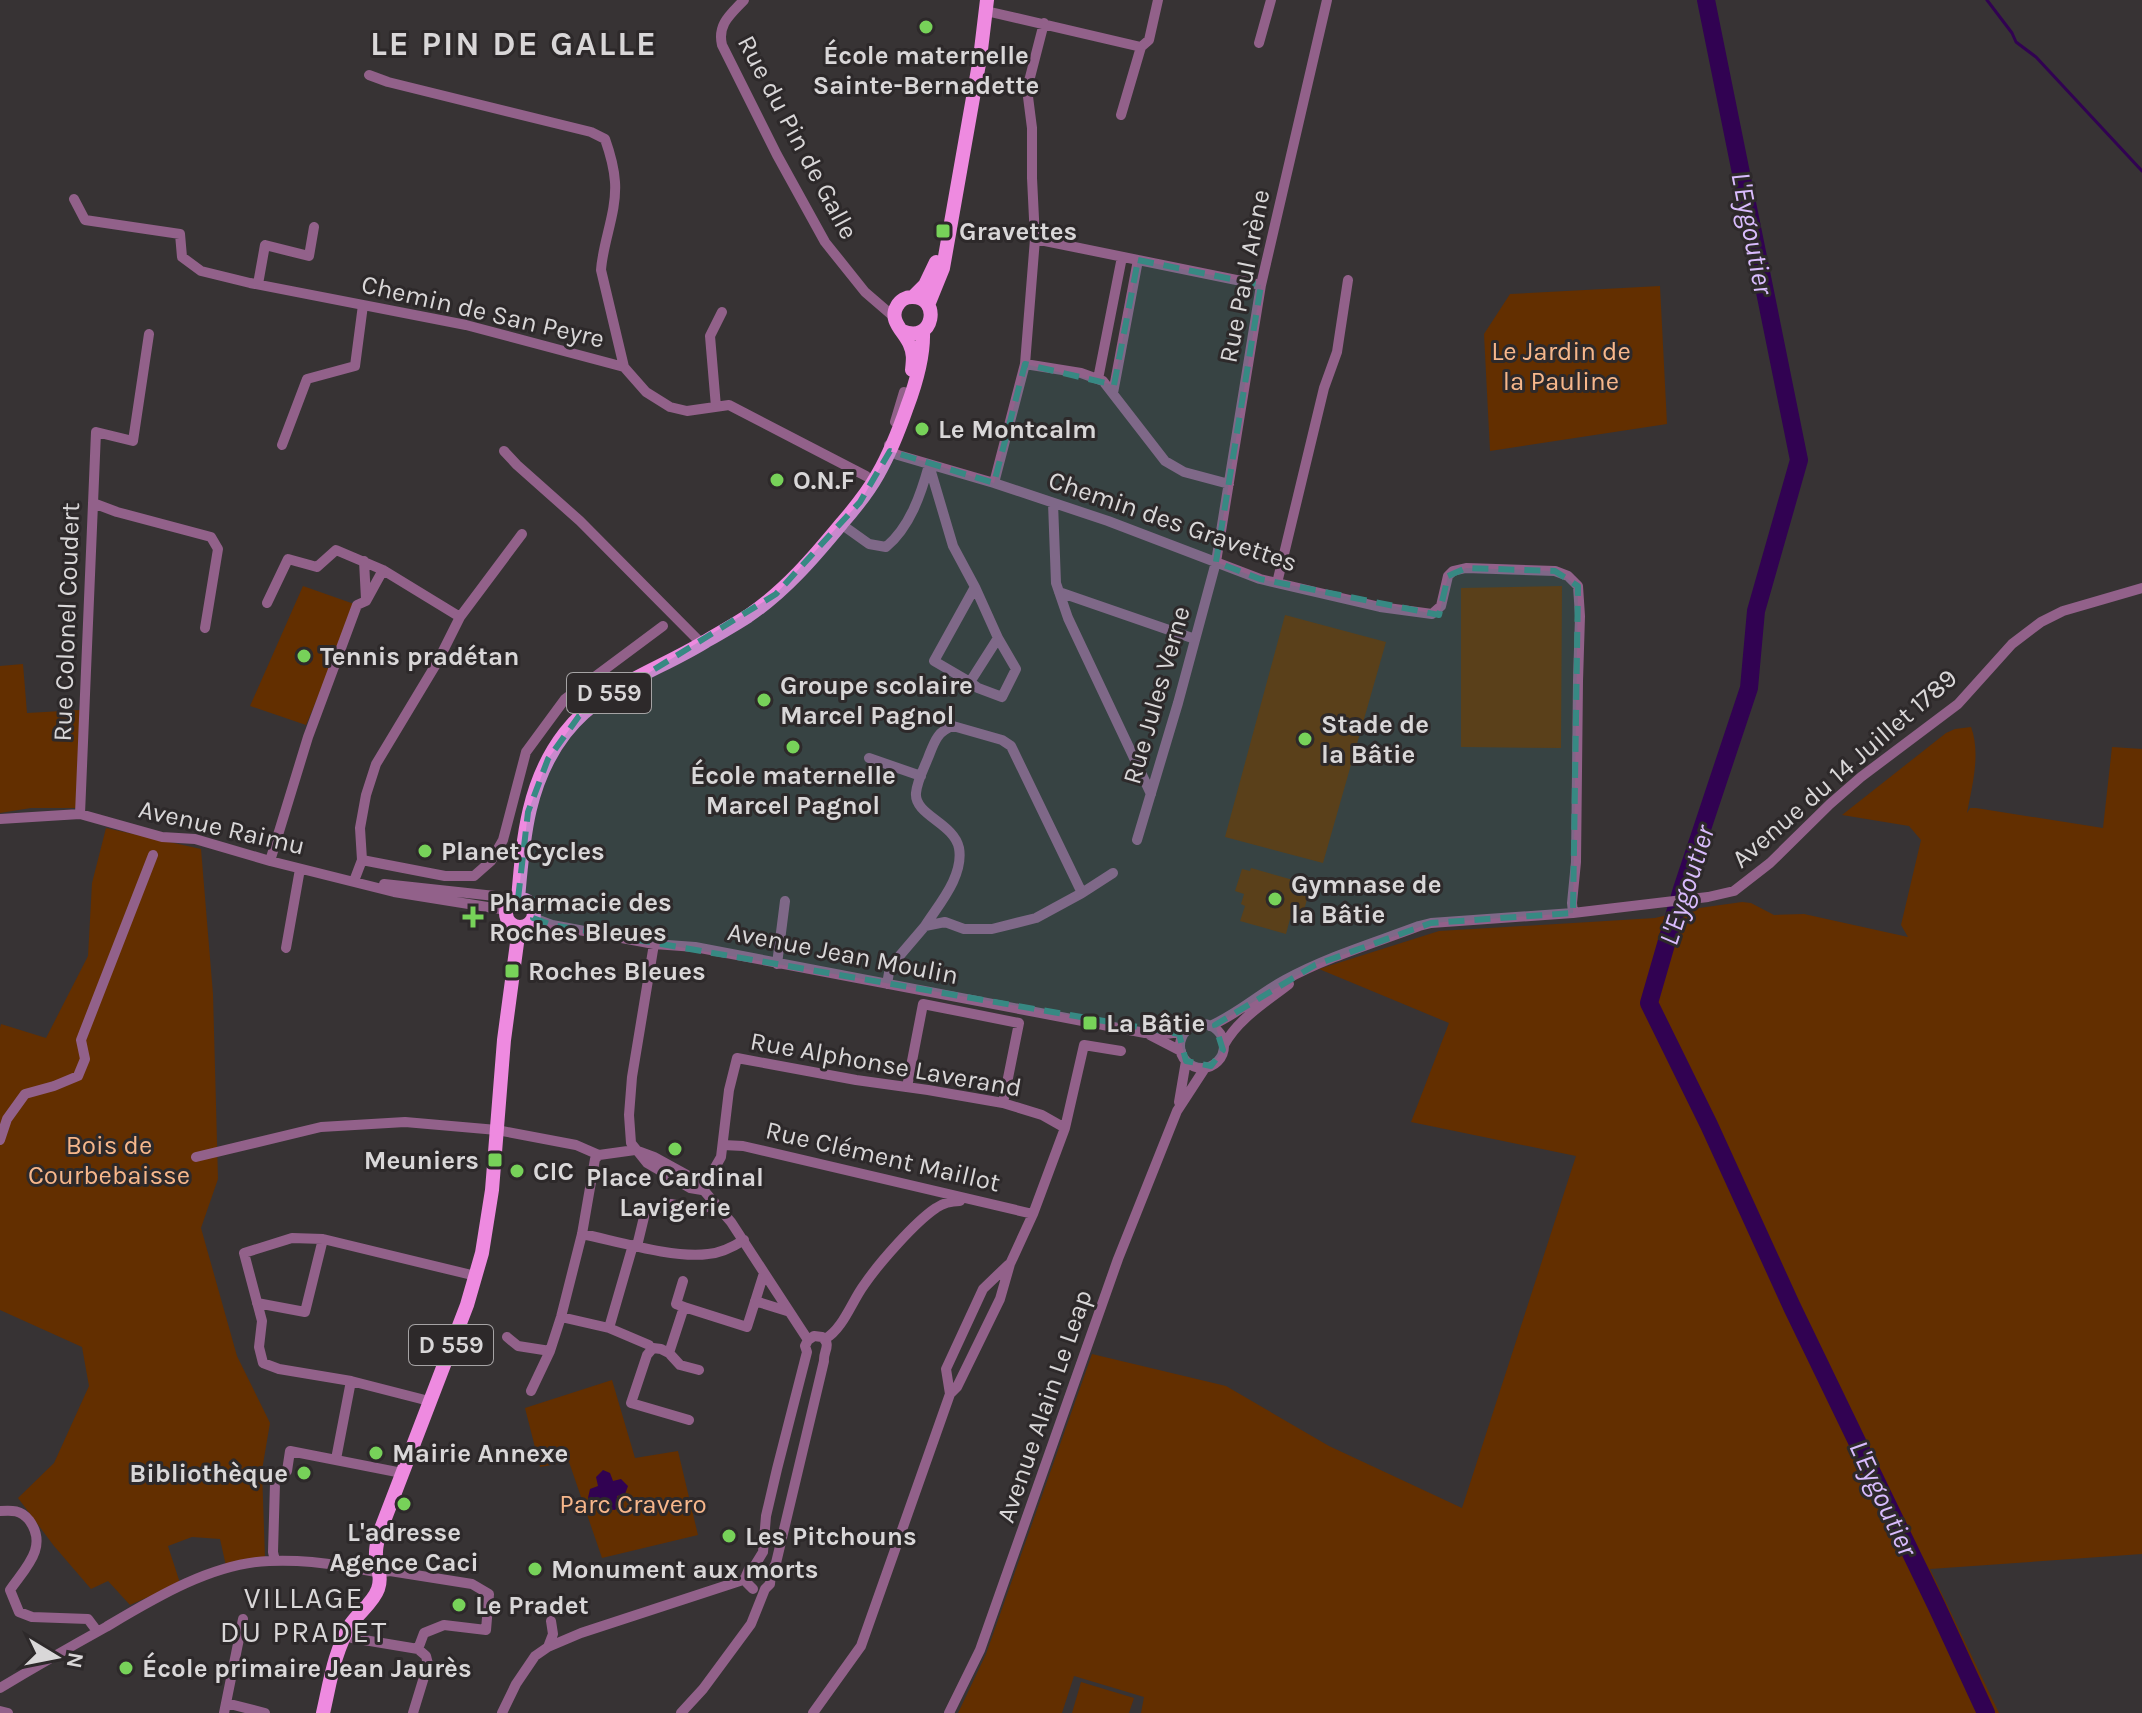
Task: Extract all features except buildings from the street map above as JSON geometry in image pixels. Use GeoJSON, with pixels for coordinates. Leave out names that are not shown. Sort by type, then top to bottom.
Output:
{"type":"FeatureCollection","features":[{"type":"Feature","properties":{"kind":"main road"},"geometry":{"type":"LineString","coordinates":[[907,299],[919,298],[928,305],[930,322],[923,331],[913,334],[902,331],[895,322],[895,311],[907,299],[925,285],[939,251],[971,57],[986,5]]}},
{"type":"Feature","properties":{"kind":"main road"},"geometry":{"type":"LineString","coordinates":[[928,305],[943,268],[980,58],[986,5]]}},
{"type":"Feature","properties":{"kind":"main road","name":"D 559"},"geometry":{"type":"LineString","coordinates":[[805,565],[883,447],[912,371],[909,343],[902,331]]}},
{"type":"Feature","properties":{"kind":"main road","name":"D 559"},"geometry":{"type":"LineString","coordinates":[[512,903],[528,812],[536,785],[563,735],[599,699],[749,616],[805,565],[860,502],[890,451],[921,361],[923,331]]}},
{"type":"Feature","properties":{"kind":"main road"},"geometry":{"type":"LineString","coordinates":[[523,899],[531,904],[533,918],[528,925],[519,928],[508,922],[512,903],[523,899]]}},
{"type":"Feature","properties":{"kind":"main road","name":"D 559"},"geometry":{"type":"LineString","coordinates":[[323,1713],[334,1662],[349,1629],[378,1589],[380,1573],[376,1552],[379,1534],[476,1276],[488,1220],[504,1040],[519,928]]}},
{"type":"Feature","properties":{"kind":"street","name":"Rue du Pin de Galle"},"geometry":{"type":"LineString","coordinates":[[744,0],[722,25],[722,45],[825,242],[865,292],[894,317]]}},
{"type":"Feature","properties":{"kind":"street"},"geometry":{"type":"LineString","coordinates":[[1121,115],[1141,47],[1149,40],[1158,0]]}},
{"type":"Feature","properties":{"kind":"street"},"geometry":{"type":"LineString","coordinates":[[1259,43],[1271,0]]}},
{"type":"Feature","properties":{"kind":"street","name":"Rue Paul Arène"},"geometry":{"type":"LineString","coordinates":[[1216,562],[1261,285],[1327,0]]}},
{"type":"Feature","properties":{"kind":"street"},"geometry":{"type":"LineString","coordinates":[[986,5],[1141,47]]}},
{"type":"Feature","properties":{"kind":"street"},"geometry":{"type":"LineString","coordinates":[[994,483],[1025,364],[1035,239],[1032,128],[1027,89],[1044,23]]}},
{"type":"Feature","properties":{"kind":"street"},"geometry":{"type":"LineString","coordinates":[[369,75],[591,132],[605,139],[615,184],[601,270],[624,367]]}},
{"type":"Feature","properties":{"kind":"street","name":"Chemin de San Peyre"},"geometry":{"type":"LineString","coordinates":[[74,199],[85,220],[180,234],[182,257],[201,271],[466,325],[624,367],[646,392],[670,407],[687,411],[729,405],[866,476]]}},
{"type":"Feature","properties":{"kind":"street"},"geometry":{"type":"LineString","coordinates":[[258,284],[265,245],[309,256],[314,227]]}},
{"type":"Feature","properties":{"kind":"street"},"geometry":{"type":"LineString","coordinates":[[1035,239],[1261,285]]}},
{"type":"Feature","properties":{"kind":"street"},"geometry":{"type":"LineString","coordinates":[[1098,379],[1122,257]]}},
{"type":"Feature","properties":{"kind":"street"},"geometry":{"type":"LineString","coordinates":[[1113,393],[1138,260]]}},
{"type":"Feature","properties":{"kind":"street"},"geometry":{"type":"LineString","coordinates":[[1277,583],[1324,388],[1337,352],[1348,280]]}},
{"type":"Feature","properties":{"kind":"street"},"geometry":{"type":"LineString","coordinates":[[865,292],[890,303],[907,299]]}},
{"type":"Feature","properties":{"kind":"street"},"geometry":{"type":"LineString","coordinates":[[282,445],[307,379],[355,366],[363,305]]}},
{"type":"Feature","properties":{"kind":"street"},"geometry":{"type":"LineString","coordinates":[[716,407],[710,336],[722,312]]}},
{"type":"Feature","properties":{"kind":"street","name":"Rue Colonel Coudert"},"geometry":{"type":"LineString","coordinates":[[80,814],[96,432],[133,441],[149,334]]}},
{"type":"Feature","properties":{"kind":"street"},"geometry":{"type":"LineString","coordinates":[[1025,364],[1081,373],[1103,381],[1165,461],[1184,472],[1229,484]]}},
{"type":"Feature","properties":{"kind":"street"},"geometry":{"type":"LineString","coordinates":[[890,451],[890,439],[904,392]]}},
{"type":"Feature","properties":{"kind":"street"},"geometry":{"type":"LineString","coordinates":[[504,451],[580,521],[702,644]]}},
{"type":"Feature","properties":{"kind":"street","name":"Chemin des Gravettes"},"geometry":{"type":"LineString","coordinates":[[890,451],[1108,521],[1260,579],[1380,607],[1432,614],[1441,606],[1448,576],[1453,571],[1466,568],[1555,571],[1568,576],[1578,586],[1580,616],[1573,913]]}},
{"type":"Feature","properties":{"kind":"street"},"geometry":{"type":"LineString","coordinates":[[841,524],[869,544],[886,547],[898,537],[911,513],[923,489],[929,465]]}},
{"type":"Feature","properties":{"kind":"street"},"geometry":{"type":"LineString","coordinates":[[929,465],[953,546],[975,587],[998,638],[1016,669],[1002,697],[978,688],[934,661],[975,587]]}},
{"type":"Feature","properties":{"kind":"street"},"geometry":{"type":"LineString","coordinates":[[93,503],[211,537],[218,549],[205,628]]}},
{"type":"Feature","properties":{"kind":"street"},"geometry":{"type":"LineString","coordinates":[[1053,503],[1059,592],[1068,618],[1151,794]]}},
{"type":"Feature","properties":{"kind":"street"},"geometry":{"type":"LineString","coordinates":[[354,881],[362,860],[360,828],[366,795],[376,764],[438,661],[460,617],[522,534]]}},
{"type":"Feature","properties":{"kind":"street"},"geometry":{"type":"LineString","coordinates":[[267,603],[288,559],[317,567],[336,550],[383,570],[460,617]]}},
{"type":"Feature","properties":{"kind":"street"},"geometry":{"type":"LineString","coordinates":[[364,561],[366,601]]}},
{"type":"Feature","properties":{"kind":"street","name":"Rue Jules Verne"},"geometry":{"type":"LineString","coordinates":[[1137,840],[1216,562]]}},
{"type":"Feature","properties":{"kind":"street"},"geometry":{"type":"LineString","coordinates":[[270,861],[308,737],[357,605],[366,601],[383,570]]}},
{"type":"Feature","properties":{"kind":"street","name":"Avenue du 14 Juillet 1789"},"geometry":{"type":"LineString","coordinates":[[1573,913],[1734,891],[1758,873],[1861,777],[1951,710],[2012,644],[2041,622],[2063,611],[2142,588]]}},
{"type":"Feature","properties":{"kind":"street"},"geometry":{"type":"LineString","coordinates":[[1059,592],[1195,639]]}},
{"type":"Feature","properties":{"kind":"street"},"geometry":{"type":"LineString","coordinates":[[362,860],[445,876],[474,876],[491,861],[503,840],[526,752],[565,699],[663,626]]}},
{"type":"Feature","properties":{"kind":"street"},"geometry":{"type":"LineString","coordinates":[[970,682],[998,638]]}},
{"type":"Feature","properties":{"kind":"street"},"geometry":{"type":"LineString","coordinates":[[887,984],[890,967],[925,926],[959,866],[959,847],[950,830],[919,807],[915,795],[936,738],[943,729],[953,726],[1002,740],[1011,746],[1082,893]]}},
{"type":"Feature","properties":{"kind":"street"},"geometry":{"type":"LineString","coordinates":[[869,758],[921,776]]}},
{"type":"Feature","properties":{"kind":"street","name":"Avenue Raimu"},"geometry":{"type":"LineString","coordinates":[[0,819],[80,814],[162,837],[195,839],[354,881],[460,898],[495,896],[512,903]]}},
{"type":"Feature","properties":{"kind":"street"},"geometry":{"type":"LineString","coordinates":[[0,1140],[7,1119],[25,1094],[78,1076],[85,1059],[81,1040],[153,855]]}},
{"type":"Feature","properties":{"kind":"street"},"geometry":{"type":"LineString","coordinates":[[286,948],[300,869]]}},
{"type":"Feature","properties":{"kind":"street"},"geometry":{"type":"LineString","coordinates":[[925,926],[945,922],[964,929],[992,929],[1036,918],[1113,873]]}},
{"type":"Feature","properties":{"kind":"street"},"geometry":{"type":"LineString","coordinates":[[777,964],[785,901]]}},
{"type":"Feature","properties":{"kind":"street"},"geometry":{"type":"LineString","coordinates":[[1309,968],[1246,1018],[1229,1035],[1219,1060],[1211,1066],[1194,1067],[1183,1056],[1181,1040],[1186,1031],[1196,1025],[1210,1026],[1234,1015],[1276,985],[1309,968],[1404,931],[1431,923],[1573,913]]}},
{"type":"Feature","properties":{"kind":"street","name":"Avenue Jean Moulin"},"geometry":{"type":"LineString","coordinates":[[533,918],[552,925],[654,944],[695,947],[1145,1033],[1186,1031]]}},
{"type":"Feature","properties":{"kind":"street"},"geometry":{"type":"LineString","coordinates":[[654,944],[629,1098],[631,1143],[647,1163],[690,1188],[702,1190],[715,1203],[744,1240],[808,1340]]}},
{"type":"Feature","properties":{"kind":"street"},"geometry":{"type":"LineString","coordinates":[[907,1087],[923,1004],[1019,1023],[1003,1103]]}},
{"type":"Feature","properties":{"kind":"street"},"geometry":{"type":"LineString","coordinates":[[1210,1026],[1220,1034],[1224,1045]]}},
{"type":"Feature","properties":{"kind":"street","name":"Avenue Jean Moulin"},"geometry":{"type":"LineString","coordinates":[[1145,1033],[1183,1056]]}},
{"type":"Feature","properties":{"kind":"street"},"geometry":{"type":"LineString","coordinates":[[813,1713],[861,1646],[950,1394],[957,1387],[1000,1299],[1010,1264],[1033,1214],[1065,1128],[1084,1045],[1121,1051]]}},
{"type":"Feature","properties":{"kind":"street","name":"Avenue Alain Le Leap"},"geometry":{"type":"LineString","coordinates":[[1177,1111],[1183,1056]]}},
{"type":"Feature","properties":{"kind":"street","name":"Rue Alphonse Laverand"},"geometry":{"type":"LineString","coordinates":[[702,1190],[721,1157],[729,1090],[737,1058],[1003,1103],[1042,1115],[1065,1128]]}},
{"type":"Feature","properties":{"kind":"street","name":"Avenue Alain Le Leap"},"geometry":{"type":"LineString","coordinates":[[949,1713],[980,1650],[1118,1259],[1177,1111],[1205,1068]]}},
{"type":"Feature","properties":{"kind":"street"},"geometry":{"type":"LineString","coordinates":[[196,1157],[321,1127],[405,1122],[497,1130],[576,1145],[599,1155],[635,1150]]}},
{"type":"Feature","properties":{"kind":"street","name":"Rue Clément Maillot"},"geometry":{"type":"LineString","coordinates":[[723,1145],[755,1149],[1033,1214]]}},
{"type":"Feature","properties":{"kind":"street"},"geometry":{"type":"LineString","coordinates":[[531,1391],[550,1351],[561,1317],[582,1234],[595,1159],[599,1155]]}},
{"type":"Feature","properties":{"kind":"street"},"geometry":{"type":"LineString","coordinates":[[825,1339],[837,1328],[865,1284],[915,1227],[937,1207],[970,1200]]}},
{"type":"Feature","properties":{"kind":"street"},"geometry":{"type":"LineString","coordinates":[[609,1328],[645,1213],[671,1204],[700,1210],[715,1203]]}},
{"type":"Feature","properties":{"kind":"street"},"geometry":{"type":"LineString","coordinates":[[582,1234],[687,1255],[729,1249],[744,1240]]}},
{"type":"Feature","properties":{"kind":"street"},"geometry":{"type":"LineString","coordinates":[[429,1401],[263,1363],[259,1347],[262,1321],[244,1253],[292,1238],[323,1239],[476,1276]]}},
{"type":"Feature","properties":{"kind":"street"},"geometry":{"type":"LineString","coordinates":[[257,1303],[305,1312],[323,1239]]}},
{"type":"Feature","properties":{"kind":"street"},"geometry":{"type":"LineString","coordinates":[[950,1394],[946,1369],[983,1289],[1010,1264]]}},
{"type":"Feature","properties":{"kind":"street"},"geometry":{"type":"LineString","coordinates":[[683,1281],[676,1304],[747,1327],[764,1273]]}},
{"type":"Feature","properties":{"kind":"street"},"geometry":{"type":"LineString","coordinates":[[755,1301],[787,1311]]}},
{"type":"Feature","properties":{"kind":"street"},"geometry":{"type":"LineString","coordinates":[[669,1353],[684,1307]]}},
{"type":"Feature","properties":{"kind":"street"},"geometry":{"type":"LineString","coordinates":[[561,1317],[609,1328],[669,1353],[680,1365],[699,1370]]}},
{"type":"Feature","properties":{"kind":"street"},"geometry":{"type":"LineString","coordinates":[[823,1356],[813,1357],[805,1346],[808,1340],[818,1336],[825,1339]]}},
{"type":"Feature","properties":{"kind":"street"},"geometry":{"type":"LineString","coordinates":[[507,1337],[518,1346],[550,1351]]}},
{"type":"Feature","properties":{"kind":"street"},"geometry":{"type":"LineString","coordinates":[[502,1713],[516,1684],[535,1656],[548,1647],[581,1633],[771,1580],[827,1348],[825,1339]]}},
{"type":"Feature","properties":{"kind":"street"},"geometry":{"type":"LineString","coordinates":[[651,1347],[631,1403],[689,1420]]}},
{"type":"Feature","properties":{"kind":"street"},"geometry":{"type":"LineString","coordinates":[[681,1713],[703,1689],[751,1624],[754,1586],[747,1572],[763,1552],[766,1516],[807,1352]]}},
{"type":"Feature","properties":{"kind":"street"},"geometry":{"type":"LineString","coordinates":[[336,1459],[351,1381]]}},
{"type":"Feature","properties":{"kind":"street"},"geometry":{"type":"LineString","coordinates":[[272,1558],[275,1483],[287,1471],[290,1451],[402,1473]]}},
{"type":"Feature","properties":{"kind":"street"},"geometry":{"type":"LineString","coordinates":[[0,1511],[14,1510],[24,1514],[38,1536],[35,1553],[10,1590],[19,1612],[32,1617],[88,1619],[97,1631]]}},
{"type":"Feature","properties":{"kind":"street"},"geometry":{"type":"LineString","coordinates":[[0,1688],[133,1610],[207,1575],[272,1558],[472,1584],[489,1594],[486,1630],[444,1625],[424,1633],[418,1649]]}},
{"type":"Feature","properties":{"kind":"street"},"geometry":{"type":"LineString","coordinates":[[755,1565],[766,1567],[771,1573]]}},
{"type":"Feature","properties":{"kind":"street"},"geometry":{"type":"LineString","coordinates":[[243,1619],[225,1708],[265,1713]]}},
{"type":"Feature","properties":{"kind":"street"},"geometry":{"type":"LineString","coordinates":[[548,1647],[554,1622],[565,1640]]}},
{"type":"Feature","properties":{"kind":"street"},"geometry":{"type":"LineString","coordinates":[[349,1629],[352,1638],[418,1649],[426,1656],[428,1664],[413,1713]]}},
{"type":"Feature","properties":{"kind":"street"},"geometry":{"type":"LineString","coordinates":[[0,1711],[8,1713]]}},
{"type":"Feature","properties":{"kind":"highlighted area"},"geometry":{"type":"Polygon","coordinates":[[[1138,260],[1261,285],[1216,562],[1260,579],[1439,615],[1448,576],[1466,568],[1555,571],[1578,586],[1573,913],[1431,923],[1315,965],[1215,1025],[1223,1050],[1211,1066],[1186,1061],[1179,1034],[552,925],[533,918],[536,900],[518,899],[528,812],[548,759],[579,716],[776,594],[860,502],[890,451],[994,483],[1025,364],[1114,385],[1138,260]]]}},
{"type":"Feature","properties":{"kind":"green space","name":"Le Jardin de la Pauline"},"geometry":{"type":"Polygon","coordinates":[[[1660,286],[1667,424],[1490,451],[1484,334],[1510,294],[1660,286]]]}},
{"type":"Feature","properties":{"kind":"green space","name":"Tennis pradétan"},"geometry":{"type":"Polygon","coordinates":[[[303,586],[357,605],[306,725],[250,706],[303,586]]]}},
{"type":"Feature","properties":{"kind":"green space","name":"Stade de la Bâtie"},"geometry":{"type":"Polygon","coordinates":[[[1562,586],[1561,748],[1461,747],[1461,588],[1562,586]]]}},
{"type":"Feature","properties":{"kind":"green space","name":"Stade de la Bâtie"},"geometry":{"type":"Polygon","coordinates":[[[1285,615],[1386,642],[1323,863],[1225,837],[1285,615]]]}},
{"type":"Feature","properties":{"kind":"green space"},"geometry":{"type":"Polygon","coordinates":[[[23,664],[27,713],[80,710],[76,808],[31,808],[0,813],[0,666],[23,664]]]}},
{"type":"Feature","properties":{"kind":"green space"},"geometry":{"type":"Polygon","coordinates":[[[1971,727],[1975,759],[1967,813],[1970,808],[1976,808],[2103,828],[2112,747],[2142,749],[2142,1554],[1930,1569],[1999,1713],[1141,1713],[1144,1697],[1074,1676],[1062,1713],[958,1713],[986,1654],[1092,1354],[1226,1386],[1329,1446],[1462,1508],[1576,1156],[1411,1122],[1449,1023],[1319,969],[1439,931],[1655,918],[1742,902],[1751,903],[1774,915],[1804,914],[1908,937],[1901,925],[1921,840],[1909,826],[1842,815],[1946,733],[1971,727]]]}},
{"type":"Feature","properties":{"kind":"green space","name":"Bois de Courbebaisse"},"geometry":{"type":"Polygon","coordinates":[[[106,828],[201,849],[213,994],[218,1179],[201,1228],[237,1356],[270,1423],[262,1470],[265,1558],[226,1566],[220,1539],[192,1537],[168,1546],[180,1583],[130,1605],[108,1581],[91,1589],[18,1498],[54,1463],[89,1386],[82,1347],[0,1310],[0,1028],[1,1024],[46,1038],[88,956],[92,883],[106,828]]]}},
{"type":"Feature","properties":{"kind":"green space","name":"Gymnase de la Bâtie"},"geometry":{"type":"Polygon","coordinates":[[[1251,868],[1311,885],[1301,921],[1290,919],[1286,934],[1240,921],[1245,906],[1241,904],[1244,894],[1235,891],[1242,869],[1250,871],[1251,868]]]}},
{"type":"Feature","properties":{"kind":"green space","name":"Parc Cravero"},"geometry":{"type":"Polygon","coordinates":[[[612,1380],[635,1458],[678,1451],[698,1535],[602,1558],[569,1462],[540,1467],[525,1408],[612,1380]]]}},
{"type":"Feature","properties":{"kind":"green space"},"geometry":{"type":"Polygon","coordinates":[[[1081,1682],[1134,1698],[1129,1713],[1072,1713],[1081,1682]]]}},
{"type":"Feature","properties":{"kind":"shaded area"},"geometry":{"type":"Polygon","coordinates":[[[603,1470],[610,1473],[613,1481],[621,1479],[628,1486],[625,1494],[617,1496],[619,1505],[615,1510],[605,1509],[602,1500],[594,1503],[588,1498],[590,1489],[598,1486],[596,1477],[603,1470]]]}},
{"type":"Feature","properties":{"kind":"waterway","name":"L'Eygoutier"},"geometry":{"type":"LineString","coordinates":[[1706,0],[1799,460],[1756,611],[1749,688],[1682,889],[1649,1003],[1986,1713]]}},
{"type":"Feature","properties":{"kind":"waterway"},"geometry":{"type":"LineString","coordinates":[[1987,0],[2016,42],[2036,57],[2142,171]]}},
{"type":"Feature","properties":{"kind":"place","name":"École maternelle Sainte-Bernadette"},"geometry":{"type":"Point","coordinates":[926,27]}},
{"type":"Feature","properties":{"kind":"place","name":"Gravettes"},"geometry":{"type":"Point","coordinates":[943,231]}},
{"type":"Feature","properties":{"kind":"place","name":"Le Montcalm"},"geometry":{"type":"Point","coordinates":[922,429]}},
{"type":"Feature","properties":{"kind":"place","name":"O.N.F"},"geometry":{"type":"Point","coordinates":[777,480]}},
{"type":"Feature","properties":{"kind":"place","name":"Tennis pradétan"},"geometry":{"type":"Point","coordinates":[304,656]}},
{"type":"Feature","properties":{"kind":"place","name":"Groupe scolaire Marcel Pagnol"},"geometry":{"type":"Point","coordinates":[764,700]}},
{"type":"Feature","properties":{"kind":"place","name":"Stade de la Bâtie"},"geometry":{"type":"Point","coordinates":[1305,739]}},
{"type":"Feature","properties":{"kind":"place","name":"École maternelle Marcel Pagnol"},"geometry":{"type":"Point","coordinates":[793,747]}},
{"type":"Feature","properties":{"kind":"place","name":"Planet Cycles"},"geometry":{"type":"Point","coordinates":[425,851]}},
{"type":"Feature","properties":{"kind":"place","name":"Gymnase de la Bâtie"},"geometry":{"type":"Point","coordinates":[1275,899]}},
{"type":"Feature","properties":{"kind":"place","name":"Pharmacie des Roches Bleues"},"geometry":{"type":"Point","coordinates":[473,917]}},
{"type":"Feature","properties":{"kind":"place","name":"Roches Bleues"},"geometry":{"type":"Point","coordinates":[512,971]}},
{"type":"Feature","properties":{"kind":"place","name":"La Bâtie"},"geometry":{"type":"Point","coordinates":[1090,1023]}},
{"type":"Feature","properties":{"kind":"place","name":"Place Cardinal Lavigerie"},"geometry":{"type":"Point","coordinates":[675,1149]}},
{"type":"Feature","properties":{"kind":"place","name":"Meuniers"},"geometry":{"type":"Point","coordinates":[495,1160]}},
{"type":"Feature","properties":{"kind":"place","name":"CIC"},"geometry":{"type":"Point","coordinates":[517,1171]}},
{"type":"Feature","properties":{"kind":"place","name":"Mairie Annexe"},"geometry":{"type":"Point","coordinates":[376,1453]}},
{"type":"Feature","properties":{"kind":"place","name":"Bibliothèque"},"geometry":{"type":"Point","coordinates":[304,1473]}},
{"type":"Feature","properties":{"kind":"place","name":"L'adresse Agence Caci"},"geometry":{"type":"Point","coordinates":[404,1504]}},
{"type":"Feature","properties":{"kind":"place","name":"Les Pitchouns"},"geometry":{"type":"Point","coordinates":[729,1536]}},
{"type":"Feature","properties":{"kind":"place","name":"Monument aux morts"},"geometry":{"type":"Point","coordinates":[535,1569]}},
{"type":"Feature","properties":{"kind":"place","name":"Le Pradet"},"geometry":{"type":"Point","coordinates":[459,1605]}},
{"type":"Feature","properties":{"kind":"place","name":"École primaire Jean Jaurès"},"geometry":{"type":"Point","coordinates":[126,1668]}},
{"type":"Feature","properties":{"kind":"district","name":"LE PIN DE GALLE"},"geometry":{"type":"Point","coordinates":[514,43]}},
{"type":"Feature","properties":{"kind":"district","name":"VILLAGE DU PRADET"},"geometry":{"type":"Point","coordinates":[304,1615]}}]}
